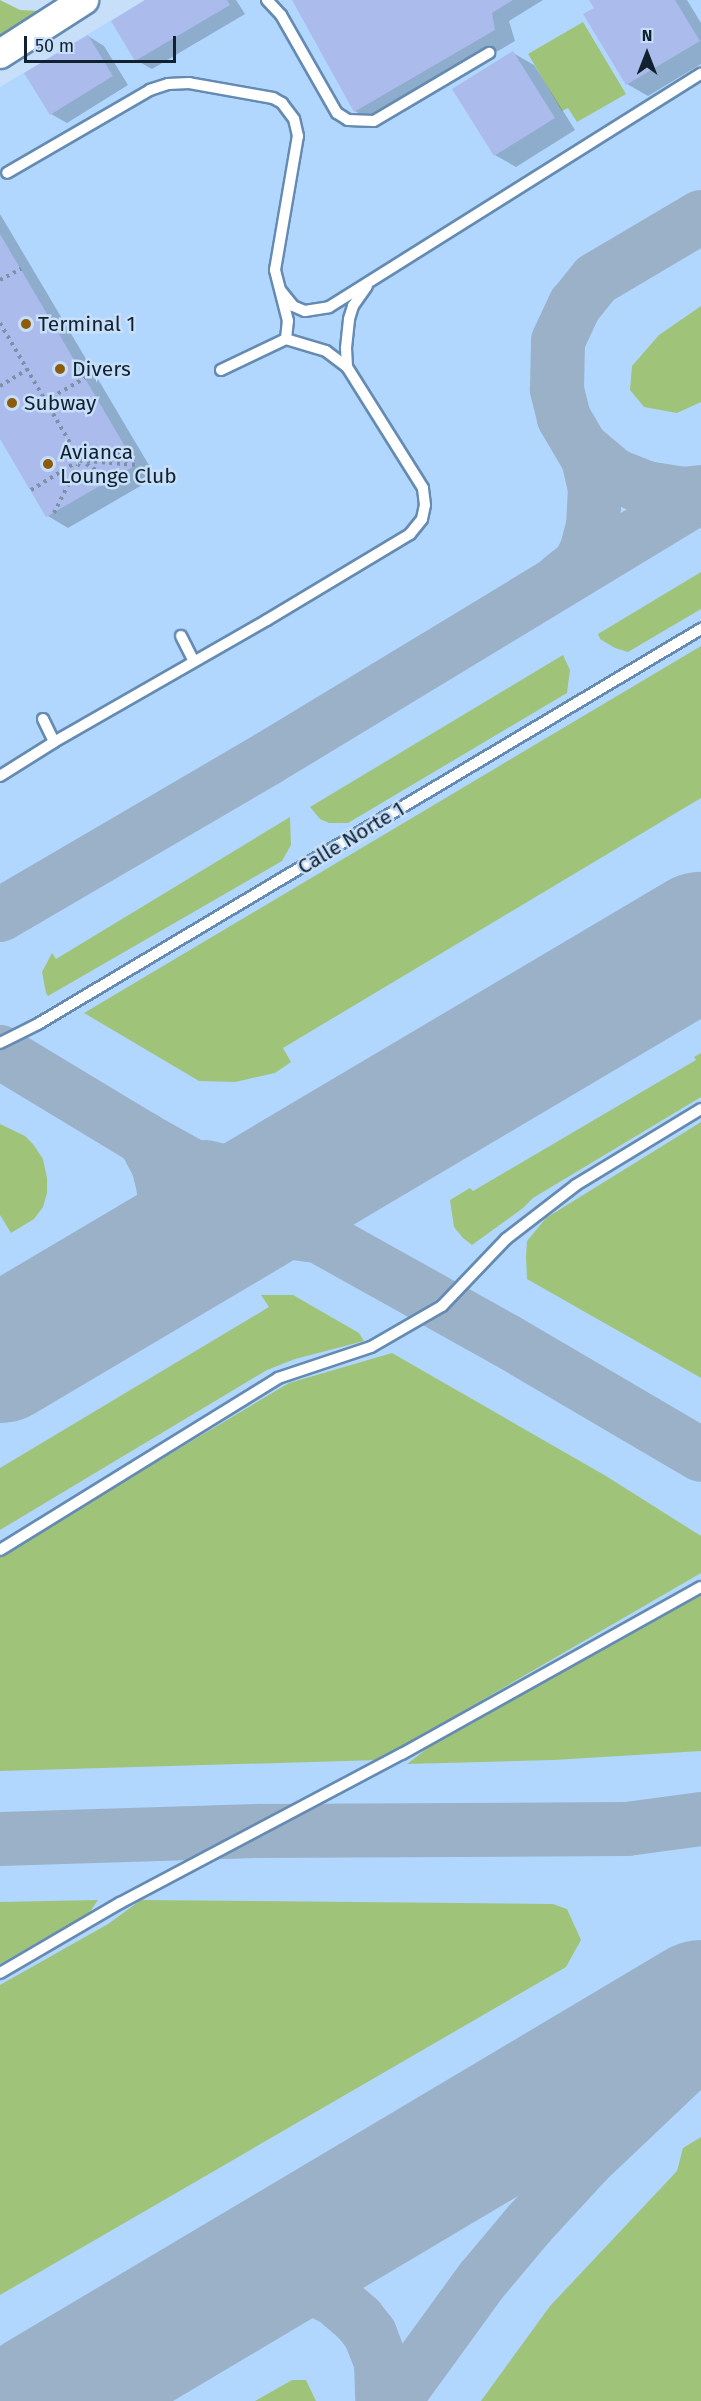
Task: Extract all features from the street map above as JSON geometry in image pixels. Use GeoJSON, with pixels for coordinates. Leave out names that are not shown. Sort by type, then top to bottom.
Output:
{"type":"FeatureCollection","features":[{"type":"Feature","properties":{"kind":"street"},"geometry":{"type":"LineString","coordinates":[[0,54],[84,0]]}},
{"type":"Feature","properties":{"kind":"lane"},"geometry":{"type":"LineString","coordinates":[[267,0],[280,15],[337,113],[348,120],[374,122],[489,53]]}},
{"type":"Feature","properties":{"kind":"lane"},"geometry":{"type":"LineString","coordinates":[[279,288],[293,306],[305,310],[328,307],[701,74]]}},
{"type":"Feature","properties":{"kind":"lane"},"geometry":{"type":"LineString","coordinates":[[7,173],[150,90],[168,84],[189,83],[273,98],[291,114],[298,136],[275,270],[288,321],[286,339]]}},
{"type":"Feature","properties":{"kind":"lane"},"geometry":{"type":"LineString","coordinates":[[347,367],[349,319],[353,306],[371,281]]}},
{"type":"Feature","properties":{"kind":"lane"},"geometry":{"type":"LineString","coordinates":[[0,776],[54,742],[410,534],[422,519],[425,505],[423,488],[347,367],[326,351],[286,339],[221,370]]}},
{"type":"Feature","properties":{"kind":"lane","name":"Calle Norte 1"},"geometry":{"type":"LineString","coordinates":[[0,1043],[48,1018],[701,629]]}},
{"type":"Feature","properties":{"kind":"lane"},"geometry":{"type":"LineString","coordinates":[[181,636],[194,661]]}},
{"type":"Feature","properties":{"kind":"lane"},"geometry":{"type":"LineString","coordinates":[[43,719],[54,742]]}},
{"type":"Feature","properties":{"kind":"lane"},"geometry":{"type":"LineString","coordinates":[[0,1550],[278,1378],[371,1347],[442,1306],[506,1239],[567,1191],[701,1109]]}},
{"type":"Feature","properties":{"kind":"lane"},"geometry":{"type":"LineString","coordinates":[[0,1973],[120,1903],[402,1754],[701,1587]]}},
{"type":"Feature","properties":{"kind":"path"},"geometry":{"type":"LineString","coordinates":[[0,280],[21,269]]}},
{"type":"Feature","properties":{"kind":"path"},"geometry":{"type":"LineString","coordinates":[[0,323],[80,460],[111,479]]}},
{"type":"Feature","properties":{"kind":"path"},"geometry":{"type":"LineString","coordinates":[[0,386],[27,370]]}},
{"type":"Feature","properties":{"kind":"path"},"geometry":{"type":"LineString","coordinates":[[45,401],[85,378]]}},
{"type":"Feature","properties":{"kind":"path"},"geometry":{"type":"LineString","coordinates":[[31,490],[80,460],[129,453]]}},
{"type":"Feature","properties":{"kind":"path"},"geometry":{"type":"LineString","coordinates":[[80,460],[136,465]]}},
{"type":"Feature","properties":{"kind":"path"},"geometry":{"type":"LineString","coordinates":[[54,513],[80,460]]}},
{"type":"Feature","properties":{"kind":"shaded area"},"geometry":{"type":"Polygon","coordinates":[[[145,0],[701,0],[701,2401],[0,2401],[0,87],[145,0]]]}},
{"type":"Feature","properties":{"kind":"green space"},"geometry":{"type":"Polygon","coordinates":[[[0,0],[20,10],[41,11],[0,36],[0,0]]]}},
{"type":"Feature","properties":{"kind":"green space"},"geometry":{"type":"Polygon","coordinates":[[[583,22],[626,94],[577,122],[568,108],[562,111],[528,54],[583,22]]]}},
{"type":"Feature","properties":{"kind":"green space"},"geometry":{"type":"Polygon","coordinates":[[[701,306],[701,402],[677,413],[644,407],[630,390],[632,366],[659,335],[701,306]]]}},
{"type":"Feature","properties":{"kind":"green space"},"geometry":{"type":"Polygon","coordinates":[[[701,572],[701,609],[628,652],[615,648],[600,639],[598,634],[701,572]]]}},
{"type":"Feature","properties":{"kind":"green space"},"geometry":{"type":"Polygon","coordinates":[[[701,646],[701,798],[283,1048],[291,1062],[275,1073],[235,1082],[199,1081],[84,1013],[701,646]]]}},
{"type":"Feature","properties":{"kind":"green space"},"geometry":{"type":"Polygon","coordinates":[[[563,655],[570,670],[567,693],[348,823],[329,823],[320,819],[310,807],[563,655]]]}},
{"type":"Feature","properties":{"kind":"green space"},"geometry":{"type":"Polygon","coordinates":[[[290,817],[291,845],[282,861],[48,996],[42,972],[52,953],[56,959],[290,817]]]}},
{"type":"Feature","properties":{"kind":"green space"},"geometry":{"type":"Polygon","coordinates":[[[701,1053],[701,1097],[533,1198],[523,1208],[472,1245],[454,1227],[450,1200],[470,1188],[473,1191],[696,1060],[694,1057],[701,1053]]]}},
{"type":"Feature","properties":{"kind":"green space"},"geometry":{"type":"Polygon","coordinates":[[[701,1122],[701,1378],[527,1279],[526,1257],[527,1241],[546,1218],[701,1122]]]}},
{"type":"Feature","properties":{"kind":"green space"},"geometry":{"type":"Polygon","coordinates":[[[0,1124],[25,1136],[33,1144],[43,1159],[47,1178],[47,1193],[43,1207],[34,1219],[11,1233],[0,1215],[0,1124]]]}},
{"type":"Feature","properties":{"kind":"green space"},"geometry":{"type":"Polygon","coordinates":[[[261,1295],[293,1295],[359,1333],[364,1341],[295,1359],[267,1370],[0,1530],[0,1468],[269,1307],[261,1295]]]}},
{"type":"Feature","properties":{"kind":"green space"},"geometry":{"type":"Polygon","coordinates":[[[392,1353],[606,1476],[701,1536],[701,1573],[379,1760],[0,1771],[0,1555],[289,1383],[392,1353]]]}},
{"type":"Feature","properties":{"kind":"green space"},"geometry":{"type":"Polygon","coordinates":[[[701,1592],[701,1751],[554,1760],[407,1764],[450,1731],[701,1592]]]}},
{"type":"Feature","properties":{"kind":"green space"},"geometry":{"type":"Polygon","coordinates":[[[98,1900],[89,1913],[0,1964],[0,1902],[98,1900]]]}},
{"type":"Feature","properties":{"kind":"green space"},"geometry":{"type":"Polygon","coordinates":[[[141,1900],[553,1904],[567,1909],[581,1940],[566,1967],[0,2295],[0,1985],[108,1924],[141,1900]]]}},
{"type":"Feature","properties":{"kind":"green space"},"geometry":{"type":"Polygon","coordinates":[[[701,2137],[701,2401],[481,2401],[550,2306],[677,2171],[683,2148],[701,2137]]]}},
{"type":"Feature","properties":{"kind":"green space"},"geometry":{"type":"Polygon","coordinates":[[[292,2380],[306,2380],[316,2401],[255,2401],[292,2380]]]}},
{"type":"Feature","properties":{"kind":"building"},"geometry":{"type":"Polygon","coordinates":[[[145,0],[227,0],[230,5],[135,61],[111,21],[145,0]]]}},
{"type":"Feature","properties":{"kind":"building"},"geometry":{"type":"Polygon","coordinates":[[[292,0],[513,0],[492,13],[495,30],[354,112],[292,0]]]}},
{"type":"Feature","properties":{"kind":"building"},"geometry":{"type":"Polygon","coordinates":[[[589,0],[675,0],[700,41],[626,85],[583,14],[594,8],[589,0]]]}},
{"type":"Feature","properties":{"kind":"building"},"geometry":{"type":"Polygon","coordinates":[[[88,35],[113,76],[50,115],[24,73],[88,35]]]}},
{"type":"Feature","properties":{"kind":"building"},"geometry":{"type":"Polygon","coordinates":[[[513,51],[555,118],[494,156],[452,89],[513,51]]]}},
{"type":"Feature","properties":{"kind":"building","name":"Terminal 1"},"geometry":{"type":"Polygon","coordinates":[[[0,234],[136,465],[46,517],[0,439],[0,234]]]}},
{"type":"Feature","properties":{"kind":"taxiway"},"geometry":{"type":"LineString","coordinates":[[561,579],[579,565],[586,552],[593,526],[595,489],[588,459],[564,418],[557,389],[558,341],[575,305],[596,279],[701,217]]}},
{"type":"Feature","properties":{"kind":"taxiway"},"geometry":{"type":"LineString","coordinates":[[582,448],[614,475],[646,488],[682,494],[701,492]]}},
{"type":"Feature","properties":{"kind":"taxiway"},"geometry":{"type":"LineString","coordinates":[[0,915],[267,759],[701,496]]}},
{"type":"Feature","properties":{"kind":"taxiway"},"geometry":{"type":"LineString","coordinates":[[0,1052],[144,1139],[507,1341],[701,1455]]}},
{"type":"Feature","properties":{"kind":"taxiway"},"geometry":{"type":"LineString","coordinates":[[131,1279],[153,1257],[163,1233],[165,1198],[162,1180],[158,1165],[144,1139]]}},
{"type":"Feature","properties":{"kind":"taxiway"},"geometry":{"type":"LineString","coordinates":[[206,1167],[236,1174],[279,1171],[356,1145]]}},
{"type":"Feature","properties":{"kind":"taxiway"},"geometry":{"type":"LineString","coordinates":[[130,1279],[181,1251],[222,1236],[276,1230],[309,1235]]}},
{"type":"Feature","properties":{"kind":"taxiway"},"geometry":{"type":"LineString","coordinates":[[0,1839],[259,1831],[627,1829],[701,1819]]}},
{"type":"Feature","properties":{"kind":"taxiway"},"geometry":{"type":"LineString","coordinates":[[394,2401],[482,2280],[529,2224],[586,2162],[701,2053]]}},
{"type":"Feature","properties":{"kind":"taxiway"},"geometry":{"type":"LineString","coordinates":[[224,2292],[245,2282],[274,2280],[306,2285],[335,2299],[359,2320],[370,2334],[381,2363],[382,2401]]}},
{"type":"Feature","properties":{"kind":"runway"},"geometry":{"type":"LineString","coordinates":[[0,1355],[701,940]]}},
{"type":"Feature","properties":{"kind":"runway"},"geometry":{"type":"LineString","coordinates":[[40,2401],[701,2008]]}},
{"type":"Feature","properties":{"kind":"place","name":"Terminal 1"},"geometry":{"type":"Point","coordinates":[26,324]}},
{"type":"Feature","properties":{"kind":"place","name":"Divers"},"geometry":{"type":"Point","coordinates":[60,369]}},
{"type":"Feature","properties":{"kind":"place","name":"Subway"},"geometry":{"type":"Point","coordinates":[12,403]}},
{"type":"Feature","properties":{"kind":"place","name":"Avianca Lounge Club"},"geometry":{"type":"Point","coordinates":[48,464]}}]}
